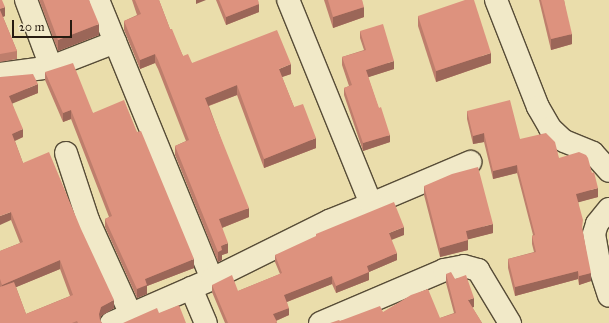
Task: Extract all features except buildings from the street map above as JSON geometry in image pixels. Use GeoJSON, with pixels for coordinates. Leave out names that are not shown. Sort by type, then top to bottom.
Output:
{"type":"FeatureCollection","features":[{"type":"Feature","properties":{"kind":"street"},"geometry":{"type":"LineString","coordinates":[[26,0],[51,67]]}},
{"type":"Feature","properties":{"kind":"street"},"geometry":{"type":"LineString","coordinates":[[98,0],[212,278]]}},
{"type":"Feature","properties":{"kind":"street"},"geometry":{"type":"LineString","coordinates":[[288,0],[371,204]]}},
{"type":"Feature","properties":{"kind":"street"},"geometry":{"type":"LineString","coordinates":[[496,0],[538,107],[550,128],[564,141],[593,153],[609,170]]}},
{"type":"Feature","properties":{"kind":"street"},"geometry":{"type":"LineString","coordinates":[[0,74],[51,67],[115,42]]}},
{"type":"Feature","properties":{"kind":"street"},"geometry":{"type":"LineString","coordinates":[[66,153],[121,319],[191,288],[329,221],[470,162]]}},
{"type":"Feature","properties":{"kind":"street"},"geometry":{"type":"LineString","coordinates":[[609,209],[597,224],[594,234],[600,268],[609,296]]}},
{"type":"Feature","properties":{"kind":"street"},"geometry":{"type":"LineString","coordinates":[[320,323],[444,270],[464,266],[478,270],[510,323]]}},
{"type":"Feature","properties":{"kind":"street"},"geometry":{"type":"LineString","coordinates":[[191,288],[206,323]]}}]}
